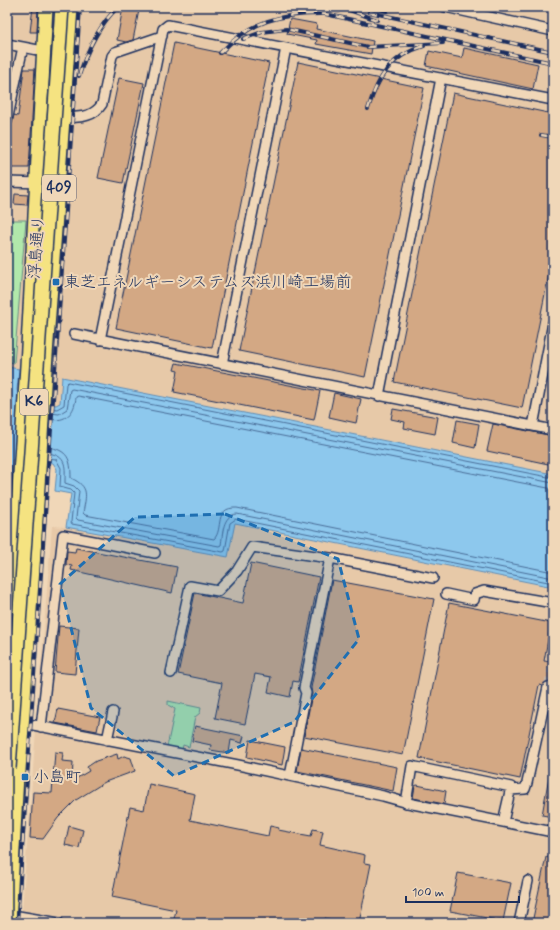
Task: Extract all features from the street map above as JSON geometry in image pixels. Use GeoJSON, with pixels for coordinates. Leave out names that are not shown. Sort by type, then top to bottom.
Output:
{"type":"FeatureCollection","features":[{"type":"Feature","properties":{"kind":"highway","name":"浮島通り"},"geometry":{"type":"LineString","coordinates":[[10,588],[27,366],[46,7]]}},
{"type":"Feature","properties":{"kind":"highway","name":"K6"},"geometry":{"type":"LineString","coordinates":[[7,705],[56,7]]}},
{"type":"Feature","properties":{"kind":"highway","name":"K6"},"geometry":{"type":"LineString","coordinates":[[7,797],[62,7]]}},
{"type":"Feature","properties":{"kind":"highway","name":"浮島通り"},"geometry":{"type":"LineString","coordinates":[[32,590],[45,369],[72,7]]}},
{"type":"Feature","properties":{"kind":"highway","name":"409"},"geometry":{"type":"LineString","coordinates":[[7,675],[10,588]]}},
{"type":"Feature","properties":{"kind":"highway","name":"409"},"geometry":{"type":"LineString","coordinates":[[9,919],[25,724],[32,590]]}},
{"type":"Feature","properties":{"kind":"highway"},"geometry":{"type":"LineString","coordinates":[[9,919],[16,795],[20,615]]}},
{"type":"Feature","properties":{"kind":"lane"},"geometry":{"type":"LineString","coordinates":[[445,7],[553,31]]}},
{"type":"Feature","properties":{"kind":"lane"},"geometry":{"type":"LineString","coordinates":[[100,340],[163,29],[168,25],[553,100]]}},
{"type":"Feature","properties":{"kind":"lane"},"geometry":{"type":"LineString","coordinates":[[64,118],[85,116],[98,110],[102,104],[112,56],[115,52],[162,36]]}},
{"type":"Feature","properties":{"kind":"lane"},"geometry":{"type":"LineString","coordinates":[[7,44],[43,51]]}},
{"type":"Feature","properties":{"kind":"lane"},"geometry":{"type":"LineString","coordinates":[[7,121],[23,47]]}},
{"type":"Feature","properties":{"kind":"lane"},"geometry":{"type":"LineString","coordinates":[[222,364],[286,48]]}},
{"type":"Feature","properties":{"kind":"lane"},"geometry":{"type":"LineString","coordinates":[[379,396],[442,78]]}},
{"type":"Feature","properties":{"kind":"lane"},"geometry":{"type":"LineString","coordinates":[[7,182],[59,184]]}},
{"type":"Feature","properties":{"kind":"lane"},"geometry":{"type":"LineString","coordinates":[[533,426],[553,322]]}},
{"type":"Feature","properties":{"kind":"lane"},"geometry":{"type":"LineString","coordinates":[[74,334],[553,430]]}},
{"type":"Feature","properties":{"kind":"lane"},"geometry":{"type":"LineString","coordinates":[[41,727],[63,535],[155,552]]}},
{"type":"Feature","properties":{"kind":"lane"},"geometry":{"type":"LineString","coordinates":[[171,673],[190,586],[218,592],[237,571],[252,547],[330,558],[433,578]]}},
{"type":"Feature","properties":{"kind":"lane"},"geometry":{"type":"LineString","coordinates":[[290,776],[295,723],[306,693],[304,688],[330,558]]}},
{"type":"Feature","properties":{"kind":"lane"},"geometry":{"type":"LineString","coordinates":[[10,588],[32,590]]}},
{"type":"Feature","properties":{"kind":"lane"},"geometry":{"type":"LineString","coordinates":[[446,594],[474,600],[475,594],[484,590],[553,603]]}},
{"type":"Feature","properties":{"kind":"lane"},"geometry":{"type":"LineString","coordinates":[[510,790],[525,789],[548,687]]}},
{"type":"Feature","properties":{"kind":"lane"},"geometry":{"type":"LineString","coordinates":[[107,740],[113,712]]}},
{"type":"Feature","properties":{"kind":"lane"},"geometry":{"type":"LineString","coordinates":[[7,720],[290,776],[383,796],[406,803],[553,832]]}},
{"type":"Feature","properties":{"kind":"lane"},"geometry":{"type":"LineString","coordinates":[[406,803],[412,766],[511,787],[503,822]]}},
{"type":"Feature","properties":{"kind":"lane"},"geometry":{"type":"LineString","coordinates":[[519,923],[528,881]]}},
{"type":"Feature","properties":{"kind":"lane"},"geometry":{"type":"LineString","coordinates":[[9,919],[59,923]]}},
{"type":"Feature","properties":{"kind":"highlighted area"},"geometry":{"type":"Polygon","coordinates":[[[225,514],[338,559],[359,639],[294,722],[174,776],[91,708],[60,584],[135,517],[225,514]]]}},
{"type":"Feature","properties":{"kind":"shaded area"},"geometry":{"type":"Polygon","coordinates":[[[7,7],[553,7],[553,474],[62,377],[60,403],[56,405],[20,398],[17,390],[19,370],[7,367],[7,7]]]}},
{"type":"Feature","properties":{"kind":"shaded area"},"geometry":{"type":"Polygon","coordinates":[[[234,523],[553,587],[553,923],[21,923],[52,526],[66,527],[228,557],[234,523]]]}},
{"type":"Feature","properties":{"kind":"green space"},"geometry":{"type":"Polygon","coordinates":[[[7,220],[26,220],[14,363],[7,361],[7,220]]]}},
{"type":"Feature","properties":{"kind":"green space"},"geometry":{"type":"Polygon","coordinates":[[[168,701],[201,708],[200,713],[195,717],[189,747],[183,745],[182,750],[167,747],[175,709],[168,705],[168,701]]]}},
{"type":"Feature","properties":{"kind":"water"},"geometry":{"type":"Polygon","coordinates":[[[7,367],[19,369],[17,390],[20,398],[56,405],[60,403],[62,377],[553,474],[553,587],[235,523],[228,557],[66,527],[71,494],[55,491],[57,469],[53,463],[17,458],[12,460],[11,479],[7,480],[7,367]]]}},
{"type":"Feature","properties":{"kind":"building"},"geometry":{"type":"Polygon","coordinates":[[[33,7],[38,7],[37,32],[30,32],[33,7]]]}},
{"type":"Feature","properties":{"kind":"building"},"geometry":{"type":"Polygon","coordinates":[[[123,7],[139,10],[133,40],[126,42],[117,40],[123,7]]]}},
{"type":"Feature","properties":{"kind":"building"},"geometry":{"type":"Polygon","coordinates":[[[290,19],[317,24],[316,29],[373,41],[371,54],[316,44],[317,40],[287,34],[290,19]]]}},
{"type":"Feature","properties":{"kind":"building"},"geometry":{"type":"Polygon","coordinates":[[[174,43],[269,63],[212,348],[116,328],[174,43]]]}},
{"type":"Feature","properties":{"kind":"building"},"geometry":{"type":"Polygon","coordinates":[[[464,48],[538,64],[533,89],[426,66],[429,51],[462,58],[464,48]]]}},
{"type":"Feature","properties":{"kind":"building"},"geometry":{"type":"Polygon","coordinates":[[[298,62],[424,88],[365,377],[239,351],[298,62]]]}},
{"type":"Feature","properties":{"kind":"building"},"geometry":{"type":"Polygon","coordinates":[[[24,69],[35,69],[29,168],[9,168],[11,125],[14,115],[18,116],[24,69]]]}},
{"type":"Feature","properties":{"kind":"building"},"geometry":{"type":"Polygon","coordinates":[[[119,78],[144,83],[123,183],[98,178],[119,78]]]}},
{"type":"Feature","properties":{"kind":"building"},"geometry":{"type":"Polygon","coordinates":[[[453,93],[553,114],[553,254],[522,408],[394,382],[453,93]]]}},
{"type":"Feature","properties":{"kind":"building"},"geometry":{"type":"Polygon","coordinates":[[[15,194],[28,195],[27,205],[14,204],[15,194]]]}},
{"type":"Feature","properties":{"kind":"building"},"geometry":{"type":"Polygon","coordinates":[[[176,363],[320,391],[314,420],[174,392],[178,371],[174,370],[176,363]]]}},
{"type":"Feature","properties":{"kind":"building"},"geometry":{"type":"Polygon","coordinates":[[[334,393],[361,399],[356,423],[329,417],[334,393]]]}},
{"type":"Feature","properties":{"kind":"building"},"geometry":{"type":"Polygon","coordinates":[[[393,409],[438,417],[435,434],[404,428],[405,422],[391,419],[393,409]]]}},
{"type":"Feature","properties":{"kind":"building"},"geometry":{"type":"Polygon","coordinates":[[[457,420],[479,424],[475,448],[453,443],[457,420]]]}},
{"type":"Feature","properties":{"kind":"building"},"geometry":{"type":"Polygon","coordinates":[[[493,424],[553,436],[553,465],[487,451],[493,424]]]}},
{"type":"Feature","properties":{"kind":"building"},"geometry":{"type":"Polygon","coordinates":[[[76,548],[177,567],[172,593],[71,570],[72,566],[66,565],[67,551],[75,552],[76,548]]]}},
{"type":"Feature","properties":{"kind":"building"},"geometry":{"type":"Polygon","coordinates":[[[251,563],[319,577],[298,682],[293,681],[290,697],[268,692],[271,677],[255,674],[245,724],[215,718],[222,683],[178,674],[195,593],[243,603],[251,563]]]}},
{"type":"Feature","properties":{"kind":"building"},"geometry":{"type":"Polygon","coordinates":[[[332,580],[434,599],[403,755],[304,736],[312,694],[311,688],[332,580]]]}},
{"type":"Feature","properties":{"kind":"building"},"geometry":{"type":"Polygon","coordinates":[[[449,603],[551,623],[544,661],[553,662],[553,684],[547,681],[542,686],[539,685],[520,779],[419,758],[449,603]]]}},
{"type":"Feature","properties":{"kind":"building"},"geometry":{"type":"Polygon","coordinates":[[[59,626],[79,628],[75,674],[55,672],[59,626]]]}},
{"type":"Feature","properties":{"kind":"building"},"geometry":{"type":"Polygon","coordinates":[[[58,709],[100,717],[97,731],[55,723],[58,709]]]}},
{"type":"Feature","properties":{"kind":"building"},"geometry":{"type":"Polygon","coordinates":[[[195,726],[244,736],[242,743],[231,740],[229,753],[210,750],[211,745],[192,741],[195,726]]]}},
{"type":"Feature","properties":{"kind":"building"},"geometry":{"type":"Polygon","coordinates":[[[250,740],[285,747],[282,765],[247,757],[250,740]]]}},
{"type":"Feature","properties":{"kind":"building"},"geometry":{"type":"Polygon","coordinates":[[[301,748],[397,767],[393,791],[297,771],[301,748]]]}},
{"type":"Feature","properties":{"kind":"building"},"geometry":{"type":"Polygon","coordinates":[[[55,752],[63,753],[62,761],[73,762],[72,781],[89,771],[87,767],[96,761],[117,754],[118,759],[124,756],[131,758],[135,771],[105,782],[76,800],[58,818],[43,839],[30,838],[33,792],[52,793],[55,752]]]}},
{"type":"Feature","properties":{"kind":"building"},"geometry":{"type":"Polygon","coordinates":[[[550,771],[553,772],[553,817],[542,815],[550,771]]]}},
{"type":"Feature","properties":{"kind":"building"},"geometry":{"type":"Polygon","coordinates":[[[149,784],[195,794],[190,820],[268,836],[270,826],[279,828],[278,830],[311,836],[313,829],[323,831],[320,845],[365,855],[364,863],[371,864],[359,923],[343,923],[325,918],[324,923],[173,923],[176,910],[112,897],[130,807],[144,810],[149,784]]]}},
{"type":"Feature","properties":{"kind":"building"},"geometry":{"type":"Polygon","coordinates":[[[417,785],[446,791],[444,804],[413,798],[415,786],[417,785]]]}},
{"type":"Feature","properties":{"kind":"building"},"geometry":{"type":"Polygon","coordinates":[[[69,826],[83,830],[79,848],[65,845],[69,826]]]}},
{"type":"Feature","properties":{"kind":"building"},"geometry":{"type":"Polygon","coordinates":[[[546,857],[553,858],[553,923],[532,923],[546,857]]]}},
{"type":"Feature","properties":{"kind":"building"},"geometry":{"type":"Polygon","coordinates":[[[458,873],[511,883],[503,921],[450,911],[458,873]]]}},
{"type":"Feature","properties":{"kind":"tunnel"},"geometry":{"type":"LineString","coordinates":[[548,687],[553,664]]}},
{"type":"Feature","properties":{"kind":"railway"},"geometry":{"type":"LineString","coordinates":[[17,923],[80,7]]}},
{"type":"Feature","properties":{"kind":"railway"},"geometry":{"type":"LineString","coordinates":[[79,76],[99,30],[118,7]]}},
{"type":"Feature","properties":{"kind":"railway"},"geometry":{"type":"LineString","coordinates":[[321,7],[339,11]]}},
{"type":"Feature","properties":{"kind":"railway"},"geometry":{"type":"LineString","coordinates":[[341,7],[377,20]]}},
{"type":"Feature","properties":{"kind":"railway"},"geometry":{"type":"LineString","coordinates":[[373,7],[387,11]]}},
{"type":"Feature","properties":{"kind":"railway"},"geometry":{"type":"LineString","coordinates":[[369,12],[553,52]]}},
{"type":"Feature","properties":{"kind":"railway"},"geometry":{"type":"LineString","coordinates":[[220,53],[243,33],[267,21],[294,15],[325,14],[553,63]]}},
{"type":"Feature","properties":{"kind":"railway"},"geometry":{"type":"LineString","coordinates":[[243,39],[262,32],[286,29],[368,47],[443,43]]}},
{"type":"Feature","properties":{"kind":"railway"},"geometry":{"type":"LineString","coordinates":[[368,109],[376,87],[387,69],[402,56],[412,50],[424,46]]}},
{"type":"Feature","properties":{"kind":"railway"},"geometry":{"type":"LineString","coordinates":[[541,135],[553,137]]}},
{"type":"Feature","properties":{"kind":"place","name":"東芝エネルギーシステムズ浜川崎工場前"},"geometry":{"type":"Point","coordinates":[56,282]}},
{"type":"Feature","properties":{"kind":"place","name":"小島町"},"geometry":{"type":"Point","coordinates":[25,777]}}]}
